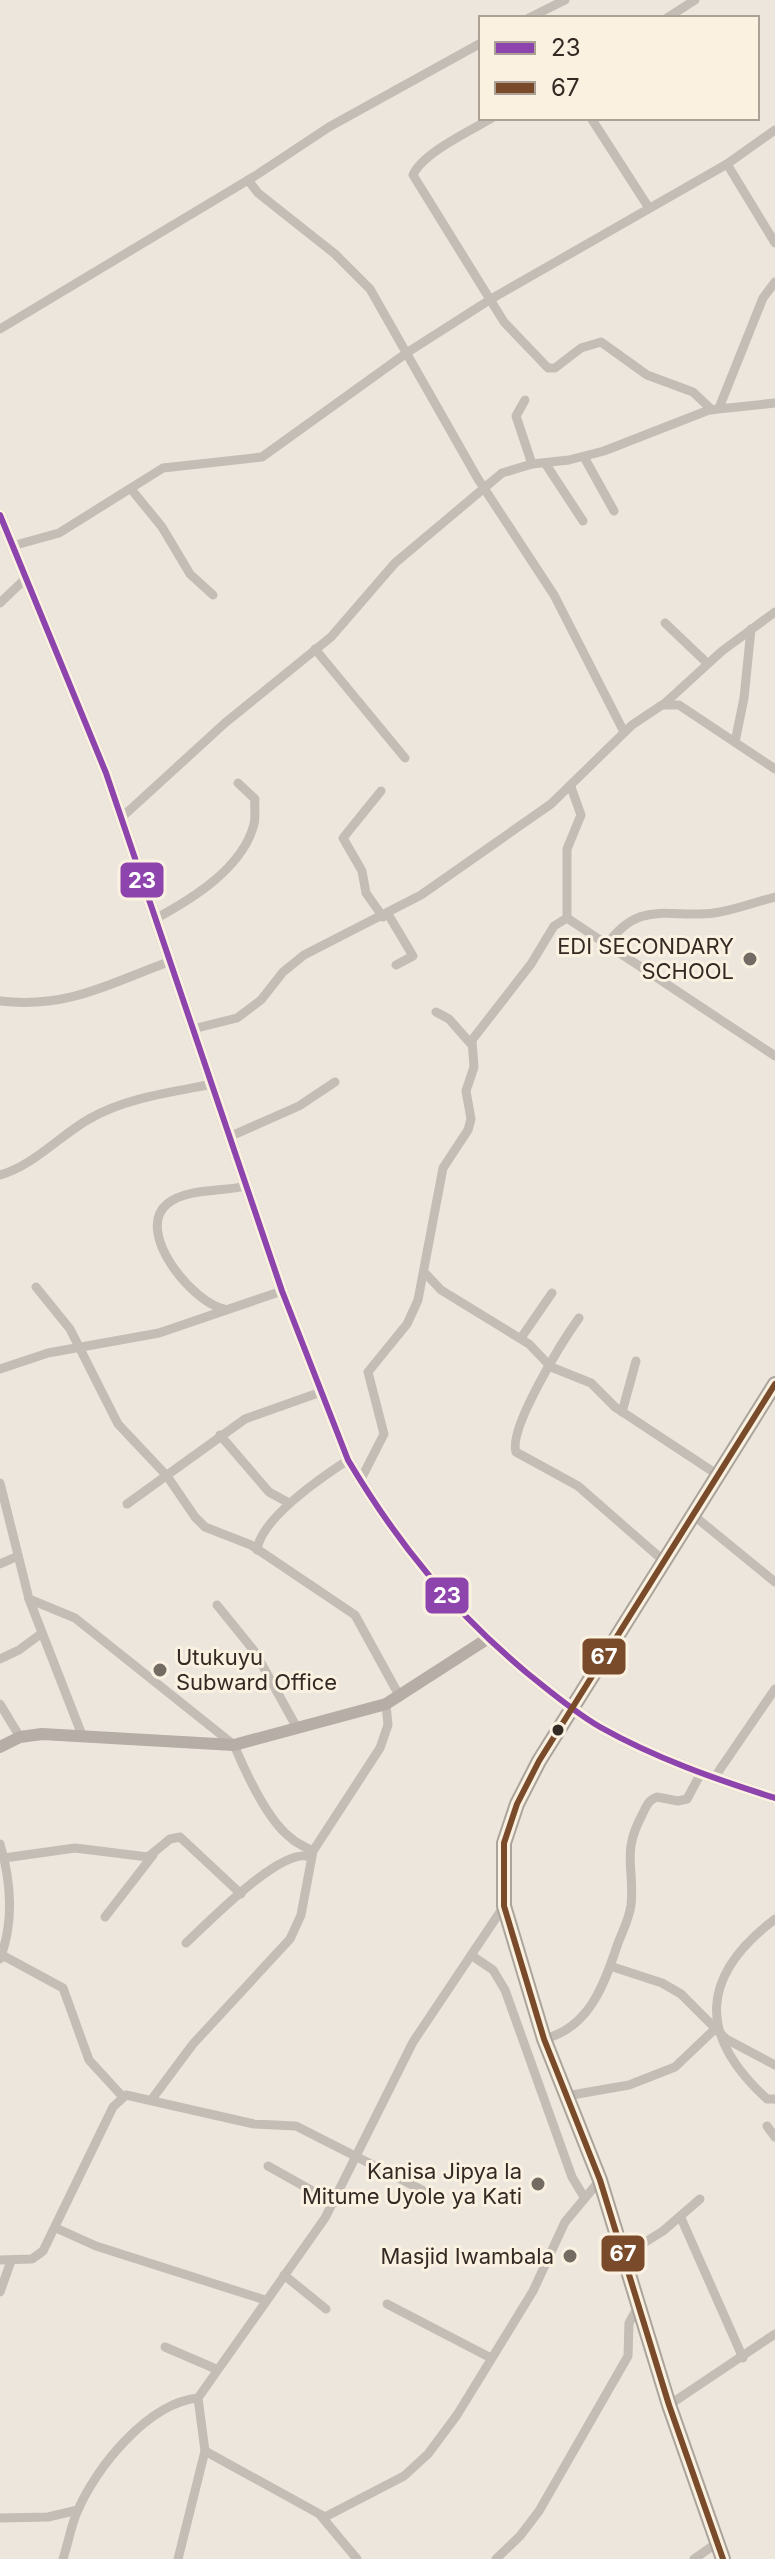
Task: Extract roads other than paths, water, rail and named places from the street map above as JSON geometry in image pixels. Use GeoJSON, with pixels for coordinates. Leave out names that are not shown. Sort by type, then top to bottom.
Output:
{"type":"FeatureCollection","features":[{"type":"Feature","properties":{"kind":"highway"},"geometry":{"type":"LineString","coordinates":[[720,2551],[669,2405],[600,2180],[544,2039],[504,1906],[502,1865],[510,1821],[539,1761],[775,1384]]}},
{"type":"Feature","properties":{"kind":"street"},"geometry":{"type":"LineString","coordinates":[[533,16],[565,0]]}},
{"type":"Feature","properties":{"kind":"street"},"geometry":{"type":"LineString","coordinates":[[670,16],[695,0]]}},
{"type":"Feature","properties":{"kind":"street"},"geometry":{"type":"LineString","coordinates":[[0,329],[248,180],[329,127],[479,44]]}},
{"type":"Feature","properties":{"kind":"street"},"geometry":{"type":"LineString","coordinates":[[489,120],[434,154],[418,166],[413,175],[504,322],[548,368],[555,368],[581,348],[601,342],[647,375],[693,392],[716,409]]}},
{"type":"Feature","properties":{"kind":"street"},"geometry":{"type":"LineString","coordinates":[[592,120],[649,208]]}},
{"type":"Feature","properties":{"kind":"street"},"geometry":{"type":"LineString","coordinates":[[12,546],[59,533],[163,468],[176,464],[256,460],[408,352],[491,299],[727,164],[775,130]]}},
{"type":"Feature","properties":{"kind":"street"},"geometry":{"type":"LineString","coordinates":[[727,164],[775,243]]}},
{"type":"Feature","properties":{"kind":"street"},"geometry":{"type":"LineString","coordinates":[[248,180],[258,193],[362,278],[408,352],[483,487],[554,595],[624,732]]}},
{"type":"Feature","properties":{"kind":"street"},"geometry":{"type":"LineString","coordinates":[[716,409],[763,298],[775,282]]}},
{"type":"Feature","properties":{"kind":"street"},"geometry":{"type":"LineString","coordinates":[[525,400],[516,416],[532,464]]}},
{"type":"Feature","properties":{"kind":"street"},"geometry":{"type":"LineString","coordinates":[[121,818],[225,723],[345,624],[395,563],[502,473],[532,464],[584,457],[716,409],[775,403]]}},
{"type":"Feature","properties":{"kind":"street"},"geometry":{"type":"LineString","coordinates":[[584,457],[614,511]]}},
{"type":"Feature","properties":{"kind":"street"},"geometry":{"type":"LineString","coordinates":[[545,463],[583,521]]}},
{"type":"Feature","properties":{"kind":"street"},"geometry":{"type":"LineString","coordinates":[[131,489],[162,527],[190,574],[213,595]]}},
{"type":"Feature","properties":{"kind":"street"},"geometry":{"type":"LineString","coordinates":[[0,515],[59,652],[121,818],[282,1291],[348,1460],[360,1481],[427,1576],[487,1639],[571,1709],[620,1737],[701,1773],[775,1798]]}},
{"type":"Feature","properties":{"kind":"street"},"geometry":{"type":"LineString","coordinates":[[0,603],[25,579]]}},
{"type":"Feature","properties":{"kind":"street"},"geometry":{"type":"LineString","coordinates":[[193,1029],[237,1018],[261,1000],[283,972],[304,955],[386,916],[571,787],[624,732],[662,705],[707,663],[775,612]]}},
{"type":"Feature","properties":{"kind":"street"},"geometry":{"type":"LineString","coordinates":[[665,623],[707,663]]}},
{"type":"Feature","properties":{"kind":"street"},"geometry":{"type":"LineString","coordinates":[[735,742],[744,698],[751,629]]}},
{"type":"Feature","properties":{"kind":"street"},"geometry":{"type":"LineString","coordinates":[[315,649],[405,758]]}},
{"type":"Feature","properties":{"kind":"street"},"geometry":{"type":"LineString","coordinates":[[662,705],[679,705],[775,769]]}},
{"type":"Feature","properties":{"kind":"street"},"geometry":{"type":"LineString","coordinates":[[155,919],[209,884],[234,859],[250,835],[255,821],[255,799],[238,783]]}},
{"type":"Feature","properties":{"kind":"street"},"geometry":{"type":"LineString","coordinates":[[567,918],[567,849],[581,815],[571,787]]}},
{"type":"Feature","properties":{"kind":"street"},"geometry":{"type":"LineString","coordinates":[[381,791],[343,838],[362,871],[366,893],[413,956],[396,965]]}},
{"type":"Feature","properties":{"kind":"street"},"geometry":{"type":"LineString","coordinates":[[607,945],[622,928],[651,914],[674,910],[714,913],[775,897]]}},
{"type":"Feature","properties":{"kind":"street"},"geometry":{"type":"LineString","coordinates":[[567,918],[775,1056]]}},
{"type":"Feature","properties":{"kind":"street"},"geometry":{"type":"LineString","coordinates":[[471,1044],[482,1023],[531,964],[554,926],[567,918]]}},
{"type":"Feature","properties":{"kind":"street"},"geometry":{"type":"LineString","coordinates":[[0,1001],[82,996],[171,961]]}},
{"type":"Feature","properties":{"kind":"street"},"geometry":{"type":"LineString","coordinates":[[360,1481],[384,1434],[368,1372],[407,1324],[420,1292],[443,1168],[468,1130],[471,1119],[466,1091],[474,1067],[471,1044],[449,1019],[436,1012]]}},
{"type":"Feature","properties":{"kind":"street"},"geometry":{"type":"LineString","coordinates":[[231,1136],[299,1106],[335,1082]]}},
{"type":"Feature","properties":{"kind":"street"},"geometry":{"type":"LineString","coordinates":[[0,1175],[22,1167],[52,1143],[103,1112],[213,1084]]}},
{"type":"Feature","properties":{"kind":"street"},"geometry":{"type":"LineString","coordinates":[[226,1309],[204,1302],[171,1265],[159,1243],[157,1222],[163,1207],[178,1197],[246,1186]]}},
{"type":"Feature","properties":{"kind":"street"},"geometry":{"type":"LineString","coordinates":[[423,1269],[441,1290],[521,1338],[548,1364],[591,1383],[622,1412],[718,1475]]}},
{"type":"Feature","properties":{"kind":"street"},"geometry":{"type":"LineString","coordinates":[[36,1287],[65,1321],[118,1424],[167,1476],[205,1527],[257,1550],[355,1615],[400,1697]]}},
{"type":"Feature","properties":{"kind":"street"},"geometry":{"type":"LineString","coordinates":[[0,1369],[32,1357],[144,1337],[282,1291]]}},
{"type":"Feature","properties":{"kind":"street"},"geometry":{"type":"LineString","coordinates":[[521,1338],[552,1293]]}},
{"type":"Feature","properties":{"kind":"street"},"geometry":{"type":"LineString","coordinates":[[579,1318],[548,1364],[515,1437],[516,1452],[578,1486],[665,1562]]}},
{"type":"Feature","properties":{"kind":"street"},"geometry":{"type":"LineString","coordinates":[[622,1412],[636,1361]]}},
{"type":"Feature","properties":{"kind":"street"},"geometry":{"type":"LineString","coordinates":[[127,1504],[220,1435],[255,1414],[321,1392]]}},
{"type":"Feature","properties":{"kind":"street"},"geometry":{"type":"LineString","coordinates":[[220,1435],[269,1492],[289,1503]]}},
{"type":"Feature","properties":{"kind":"street"},"geometry":{"type":"LineString","coordinates":[[257,1550],[259,1541],[289,1503],[348,1460]]}},
{"type":"Feature","properties":{"kind":"street"},"geometry":{"type":"LineString","coordinates":[[0,1483],[29,1599],[82,1735]]}},
{"type":"Feature","properties":{"kind":"street"},"geometry":{"type":"LineString","coordinates":[[693,1515],[775,1582]]}},
{"type":"Feature","properties":{"kind":"street"},"geometry":{"type":"LineString","coordinates":[[0,1564],[18,1556]]}},
{"type":"Feature","properties":{"kind":"street"},"geometry":{"type":"LineString","coordinates":[[29,1599],[68,1613],[85,1625],[234,1745],[247,1774],[278,1824],[290,1838],[312,1854]]}},
{"type":"Feature","properties":{"kind":"street"},"geometry":{"type":"LineString","coordinates":[[217,1605],[255,1652],[296,1726]]}},
{"type":"Feature","properties":{"kind":"street"},"geometry":{"type":"LineString","coordinates":[[0,1659],[42,1633]]}},
{"type":"Feature","properties":{"kind":"street"},"geometry":{"type":"LineString","coordinates":[[0,1747],[20,1737],[42,1734],[234,1745],[386,1704],[487,1639]]}},
{"type":"Feature","properties":{"kind":"street"},"geometry":{"type":"LineString","coordinates":[[714,1778],[775,1689]]}},
{"type":"Feature","properties":{"kind":"street"},"geometry":{"type":"LineString","coordinates":[[0,1704],[20,1737]]}},
{"type":"Feature","properties":{"kind":"street"},"geometry":{"type":"LineString","coordinates":[[152,2099],[193,2044],[284,1948],[301,1915],[312,1854],[380,1748],[388,1725],[386,1704]]}},
{"type":"Feature","properties":{"kind":"street"},"geometry":{"type":"LineString","coordinates":[[544,2039],[561,2034],[577,2022],[596,1998],[610,1966],[631,1906],[628,1853],[639,1819],[652,1798],[687,1799],[701,1773]]}},
{"type":"Feature","properties":{"kind":"street"},"geometry":{"type":"LineString","coordinates":[[105,1917],[153,1855],[170,1839],[180,1837],[241,1894]]}},
{"type":"Feature","properties":{"kind":"street"},"geometry":{"type":"LineString","coordinates":[[0,1844],[10,1909],[1,1957],[63,1988],[89,2060],[122,2096],[152,2099],[260,2125],[296,2126],[424,2191]]}},
{"type":"Feature","properties":{"kind":"street"},"geometry":{"type":"LineString","coordinates":[[4,1858],[63,1848],[135,1857],[153,1855]]}},
{"type":"Feature","properties":{"kind":"street"},"geometry":{"type":"LineString","coordinates":[[186,1943],[241,1894],[291,1857],[312,1854]]}},
{"type":"Feature","properties":{"kind":"street"},"geometry":{"type":"LineString","coordinates":[[178,2559],[205,2451],[198,2398],[334,2203],[413,2042],[504,1906]]}},
{"type":"Feature","properties":{"kind":"street"},"geometry":{"type":"LineString","coordinates":[[775,1919],[745,1942],[733,1958],[716,1995],[716,2028],[745,2077],[767,2099],[775,2099]]}},
{"type":"Feature","properties":{"kind":"street"},"geometry":{"type":"LineString","coordinates":[[471,1955],[493,1970],[505,1990],[572,2177],[584,2197]]}},
{"type":"Feature","properties":{"kind":"street"},"geometry":{"type":"LineString","coordinates":[[610,1966],[662,1983],[691,2001],[737,2046],[775,2065]]}},
{"type":"Feature","properties":{"kind":"street"},"geometry":{"type":"LineString","coordinates":[[566,2096],[629,2085],[671,2069],[716,2028]]}},
{"type":"Feature","properties":{"kind":"street"},"geometry":{"type":"LineString","coordinates":[[0,2292],[5,2260],[36,2257],[56,2228],[113,2107],[122,2096]]}},
{"type":"Feature","properties":{"kind":"street"},"geometry":{"type":"LineString","coordinates":[[767,2126],[775,2137]]}},
{"type":"Feature","properties":{"kind":"street"},"geometry":{"type":"LineString","coordinates":[[268,2166],[334,2203]]}},
{"type":"Feature","properties":{"kind":"street"},"geometry":{"type":"LineString","coordinates":[[321,2516],[333,2516],[411,2470],[457,2415],[533,2291],[557,2234],[600,2180]]}},
{"type":"Feature","properties":{"kind":"street"},"geometry":{"type":"LineString","coordinates":[[622,2256],[681,2218],[700,2199]]}},
{"type":"Feature","properties":{"kind":"street"},"geometry":{"type":"LineString","coordinates":[[681,2218],[743,2358]]}},
{"type":"Feature","properties":{"kind":"street"},"geometry":{"type":"LineString","coordinates":[[56,2228],[96,2246],[265,2300]]}},
{"type":"Feature","properties":{"kind":"street"},"geometry":{"type":"LineString","coordinates":[[284,2275],[326,2309]]}},
{"type":"Feature","properties":{"kind":"street"},"geometry":{"type":"LineString","coordinates":[[387,2304],[491,2358]]}},
{"type":"Feature","properties":{"kind":"street"},"geometry":{"type":"LineString","coordinates":[[496,2559],[520,2536],[539,2511],[628,2356],[629,2323],[638,2307]]}},
{"type":"Feature","properties":{"kind":"street"},"geometry":{"type":"LineString","coordinates":[[669,2405],[774,2338]]}},
{"type":"Feature","properties":{"kind":"street"},"geometry":{"type":"LineString","coordinates":[[165,2347],[216,2369]]}},
{"type":"Feature","properties":{"kind":"street"},"geometry":{"type":"LineString","coordinates":[[63,2559],[78,2510],[137,2428],[181,2400],[198,2398]]}},
{"type":"Feature","properties":{"kind":"street"},"geometry":{"type":"LineString","coordinates":[[205,2451],[281,2490],[321,2516],[357,2559]]}},
{"type":"Feature","properties":{"kind":"street"},"geometry":{"type":"LineString","coordinates":[[0,2518],[48,2517],[78,2510]]}},
{"type":"Feature","properties":{"kind":"street"},"geometry":{"type":"LineString","coordinates":[[694,2559],[720,2551]]}},
{"type":"Feature","properties":{"kind":"place","name":"EDI SECONDARY SCHOOL"},"geometry":{"type":"Point","coordinates":[750,959]}},
{"type":"Feature","properties":{"kind":"place","name":"Utukuyu Subward Office"},"geometry":{"type":"Point","coordinates":[160,1670]}},
{"type":"Feature","properties":{"kind":"place","name":"Kanisa Jipya la Mitume Uyole ya Kati"},"geometry":{"type":"Point","coordinates":[538,2184]}},
{"type":"Feature","properties":{"kind":"place","name":"Masjid Iwambala"},"geometry":{"type":"Point","coordinates":[570,2256]}}]}
